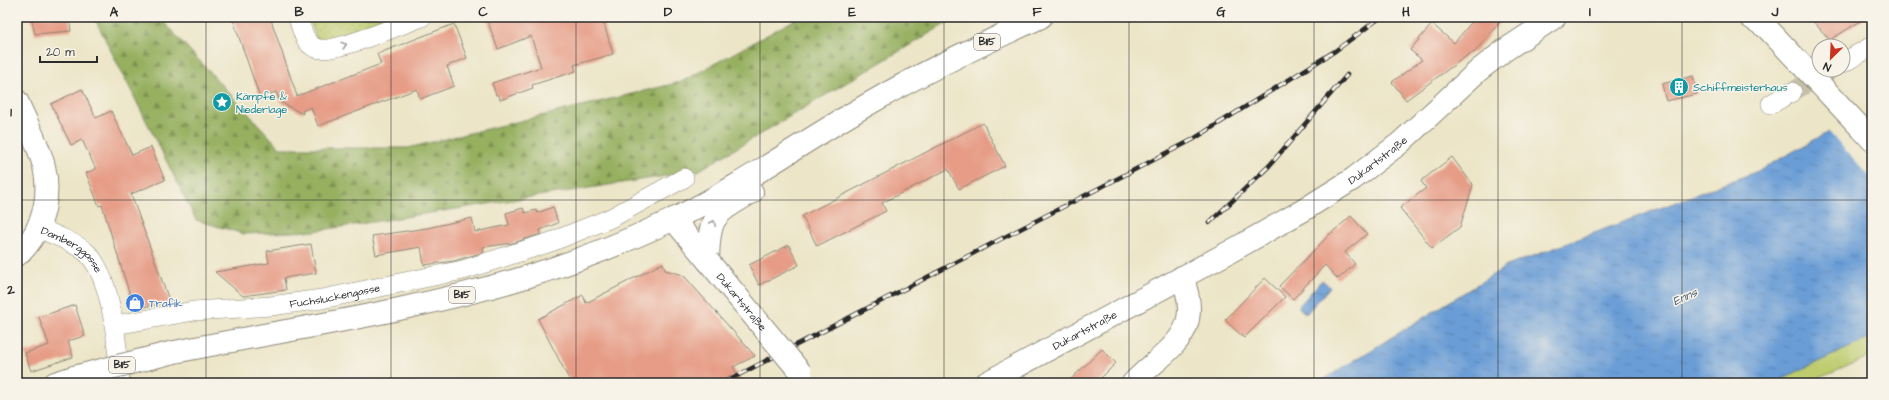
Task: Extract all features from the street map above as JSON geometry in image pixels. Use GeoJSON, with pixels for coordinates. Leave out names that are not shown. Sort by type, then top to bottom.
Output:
{"type":"FeatureCollection","features":[{"type":"Feature","properties":{"kind":"main road","name":"B115"},"geometry":{"type":"LineString","coordinates":[[65,380],[170,353],[387,312],[480,290],[576,260],[673,219],[740,182],[871,102],[910,80],[982,44],[1041,17]]}},
{"type":"Feature","properties":{"kind":"main road","name":"Dukartstraße"},"geometry":{"type":"LineString","coordinates":[[986,383],[1302,211],[1353,180],[1400,143],[1480,70],[1505,50],[1556,17]]}},
{"type":"Feature","properties":{"kind":"main road"},"geometry":{"type":"LineString","coordinates":[[1760,21],[1872,140]]}},
{"type":"Feature","properties":{"kind":"main road","name":"Damberggasse"},"geometry":{"type":"LineString","coordinates":[[17,101],[40,153],[46,177],[47,194],[38,228]]}},
{"type":"Feature","properties":{"kind":"main road"},"geometry":{"type":"LineString","coordinates":[[708,261],[710,230],[715,218],[723,209],[780,175],[798,147]]}},
{"type":"Feature","properties":{"kind":"main road","name":"Dukartstraße"},"geometry":{"type":"LineString","coordinates":[[673,219],[811,383]]}},
{"type":"Feature","properties":{"kind":"main road"},"geometry":{"type":"LineString","coordinates":[[17,255],[31,241],[38,228]]}},
{"type":"Feature","properties":{"kind":"main road"},"geometry":{"type":"LineString","coordinates":[[1133,383],[1178,342],[1185,330],[1189,317],[1189,302],[1182,277]]}},
{"type":"Feature","properties":{"kind":"street"},"geometry":{"type":"LineString","coordinates":[[298,17],[308,43],[315,48],[324,50],[332,49],[422,17]]}},
{"type":"Feature","properties":{"kind":"street"},"geometry":{"type":"LineString","coordinates":[[1851,58],[1872,46]]}},
{"type":"Feature","properties":{"kind":"street"},"geometry":{"type":"LineString","coordinates":[[1771,104],[1792,92]]}},
{"type":"Feature","properties":{"kind":"street","name":"Fuchsluckengasse"},"geometry":{"type":"LineString","coordinates":[[115,325],[194,311],[271,306],[322,299],[463,270],[551,242],[611,218],[684,178]]}},
{"type":"Feature","properties":{"kind":"street","name":"Damberggasse"},"geometry":{"type":"LineString","coordinates":[[38,228],[79,248],[87,253],[92,259],[107,295],[115,325],[120,383]]}},
{"type":"Feature","properties":{"kind":"shaded area"},"geometry":{"type":"Polygon","coordinates":[[[17,142],[20,150],[25,185],[24,197],[17,215],[17,142]]]}},
{"type":"Feature","properties":{"kind":"green space"},"geometry":{"type":"Polygon","coordinates":[[[94,17],[159,17],[280,148],[408,148],[681,82],[800,17],[957,17],[698,171],[315,231],[244,234],[196,220],[94,17]]]}},
{"type":"Feature","properties":{"kind":"green space"},"geometry":{"type":"Polygon","coordinates":[[[309,17],[387,17],[318,43],[309,17]]]}},
{"type":"Feature","properties":{"kind":"green space"},"geometry":{"type":"Polygon","coordinates":[[[1872,337],[1872,355],[1832,373],[1809,381],[1772,383],[1872,337]]]}},
{"type":"Feature","properties":{"kind":"water","name":"Enns"},"geometry":{"type":"Polygon","coordinates":[[[1872,108],[1872,337],[1772,383],[1318,383],[1507,266],[1758,171],[1872,108]]]}},
{"type":"Feature","properties":{"kind":"water"},"geometry":{"type":"Polygon","coordinates":[[[1322,280],[1330,287],[1306,314],[1298,307],[1322,280]]]}},
{"type":"Feature","properties":{"kind":"pier"},"geometry":{"type":"Polygon","coordinates":[[[1872,106],[1872,179],[1827,130],[1872,106]]]}},
{"type":"Feature","properties":{"kind":"building"},"geometry":{"type":"Polygon","coordinates":[[[31,17],[69,17],[71,31],[35,34],[31,17]]]}},
{"type":"Feature","properties":{"kind":"building"},"geometry":{"type":"Polygon","coordinates":[[[232,17],[270,17],[297,96],[381,64],[377,54],[454,24],[467,58],[447,66],[454,86],[420,99],[417,89],[318,126],[311,107],[302,111],[303,114],[280,102],[276,92],[260,98],[232,17]]]}},
{"type":"Feature","properties":{"kind":"building"},"geometry":{"type":"Polygon","coordinates":[[[486,17],[602,17],[613,54],[574,65],[576,71],[532,85],[533,88],[500,100],[499,95],[496,95],[492,83],[541,67],[531,36],[498,49],[486,17]]]}},
{"type":"Feature","properties":{"kind":"building"},"geometry":{"type":"Polygon","coordinates":[[[1476,17],[1504,17],[1474,53],[1472,52],[1406,100],[1392,82],[1422,60],[1410,50],[1432,24],[1454,43],[1476,17]]]}},
{"type":"Feature","properties":{"kind":"building"},"geometry":{"type":"Polygon","coordinates":[[[1809,17],[1867,17],[1833,38],[1828,38],[1809,17]]]}},
{"type":"Feature","properties":{"kind":"building","name":"Schiffmeisterhaus"},"geometry":{"type":"Polygon","coordinates":[[[1693,76],[1697,94],[1666,101],[1662,84],[1693,76]]]}},
{"type":"Feature","properties":{"kind":"building"},"geometry":{"type":"Polygon","coordinates":[[[82,89],[96,118],[111,111],[132,155],[151,147],[165,180],[131,194],[170,303],[134,308],[102,205],[99,206],[86,173],[96,169],[82,140],[71,145],[51,104],[82,89]]]}},
{"type":"Feature","properties":{"kind":"building"},"geometry":{"type":"Polygon","coordinates":[[[983,123],[1005,166],[959,189],[948,169],[882,203],[886,211],[817,246],[802,216],[983,123]]]}},
{"type":"Feature","properties":{"kind":"building"},"geometry":{"type":"Polygon","coordinates":[[[1452,157],[1473,185],[1460,227],[1432,248],[1400,208],[1426,188],[1421,181],[1452,157]]]}},
{"type":"Feature","properties":{"kind":"building"},"geometry":{"type":"Polygon","coordinates":[[[553,207],[558,223],[540,230],[541,234],[513,243],[483,247],[484,252],[454,261],[424,265],[421,247],[376,255],[372,236],[427,228],[472,218],[475,232],[509,225],[506,213],[523,208],[525,213],[536,210],[537,213],[553,207]]]}},
{"type":"Feature","properties":{"kind":"building"},"geometry":{"type":"Polygon","coordinates":[[[1351,216],[1367,234],[1345,252],[1355,264],[1338,279],[1325,265],[1293,299],[1279,286],[1329,235],[1351,216]]]}},
{"type":"Feature","properties":{"kind":"building"},"geometry":{"type":"Polygon","coordinates":[[[311,244],[316,273],[284,278],[286,290],[243,296],[215,272],[269,263],[267,251],[311,244]]]}},
{"type":"Feature","properties":{"kind":"building"},"geometry":{"type":"Polygon","coordinates":[[[789,245],[799,265],[759,285],[749,265],[789,245]]]}},
{"type":"Feature","properties":{"kind":"building"},"geometry":{"type":"Polygon","coordinates":[[[663,263],[665,270],[685,277],[755,356],[733,367],[742,383],[571,383],[538,319],[583,295],[586,303],[663,263]]]}},
{"type":"Feature","properties":{"kind":"building"},"geometry":{"type":"Polygon","coordinates":[[[1265,278],[1285,297],[1244,338],[1225,320],[1265,278]]]}},
{"type":"Feature","properties":{"kind":"building"},"geometry":{"type":"Polygon","coordinates":[[[75,305],[85,336],[68,341],[73,357],[31,371],[25,353],[49,345],[39,317],[75,305]]]}},
{"type":"Feature","properties":{"kind":"building"},"geometry":{"type":"Polygon","coordinates":[[[1102,349],[1116,363],[1096,383],[1067,383],[1102,349]]]}},
{"type":"Feature","properties":{"kind":"tunnel"},"geometry":{"type":"LineString","coordinates":[[1792,92],[1816,78]]}},
{"type":"Feature","properties":{"kind":"railway"},"geometry":{"type":"LineString","coordinates":[[723,383],[1192,140],[1335,51],[1381,17]]}},
{"type":"Feature","properties":{"kind":"railway"},"geometry":{"type":"LineString","coordinates":[[1209,223],[1269,166],[1347,75]]}},
{"type":"Feature","properties":{"kind":"place","name":"Schiffmeisterhaus"},"geometry":{"type":"Point","coordinates":[1679,87]}},
{"type":"Feature","properties":{"kind":"place","name":"Kämpfe & Niederlage"},"geometry":{"type":"Point","coordinates":[222,102]}},
{"type":"Feature","properties":{"kind":"place","name":"Trafik"},"geometry":{"type":"Point","coordinates":[135,303]}}]}
